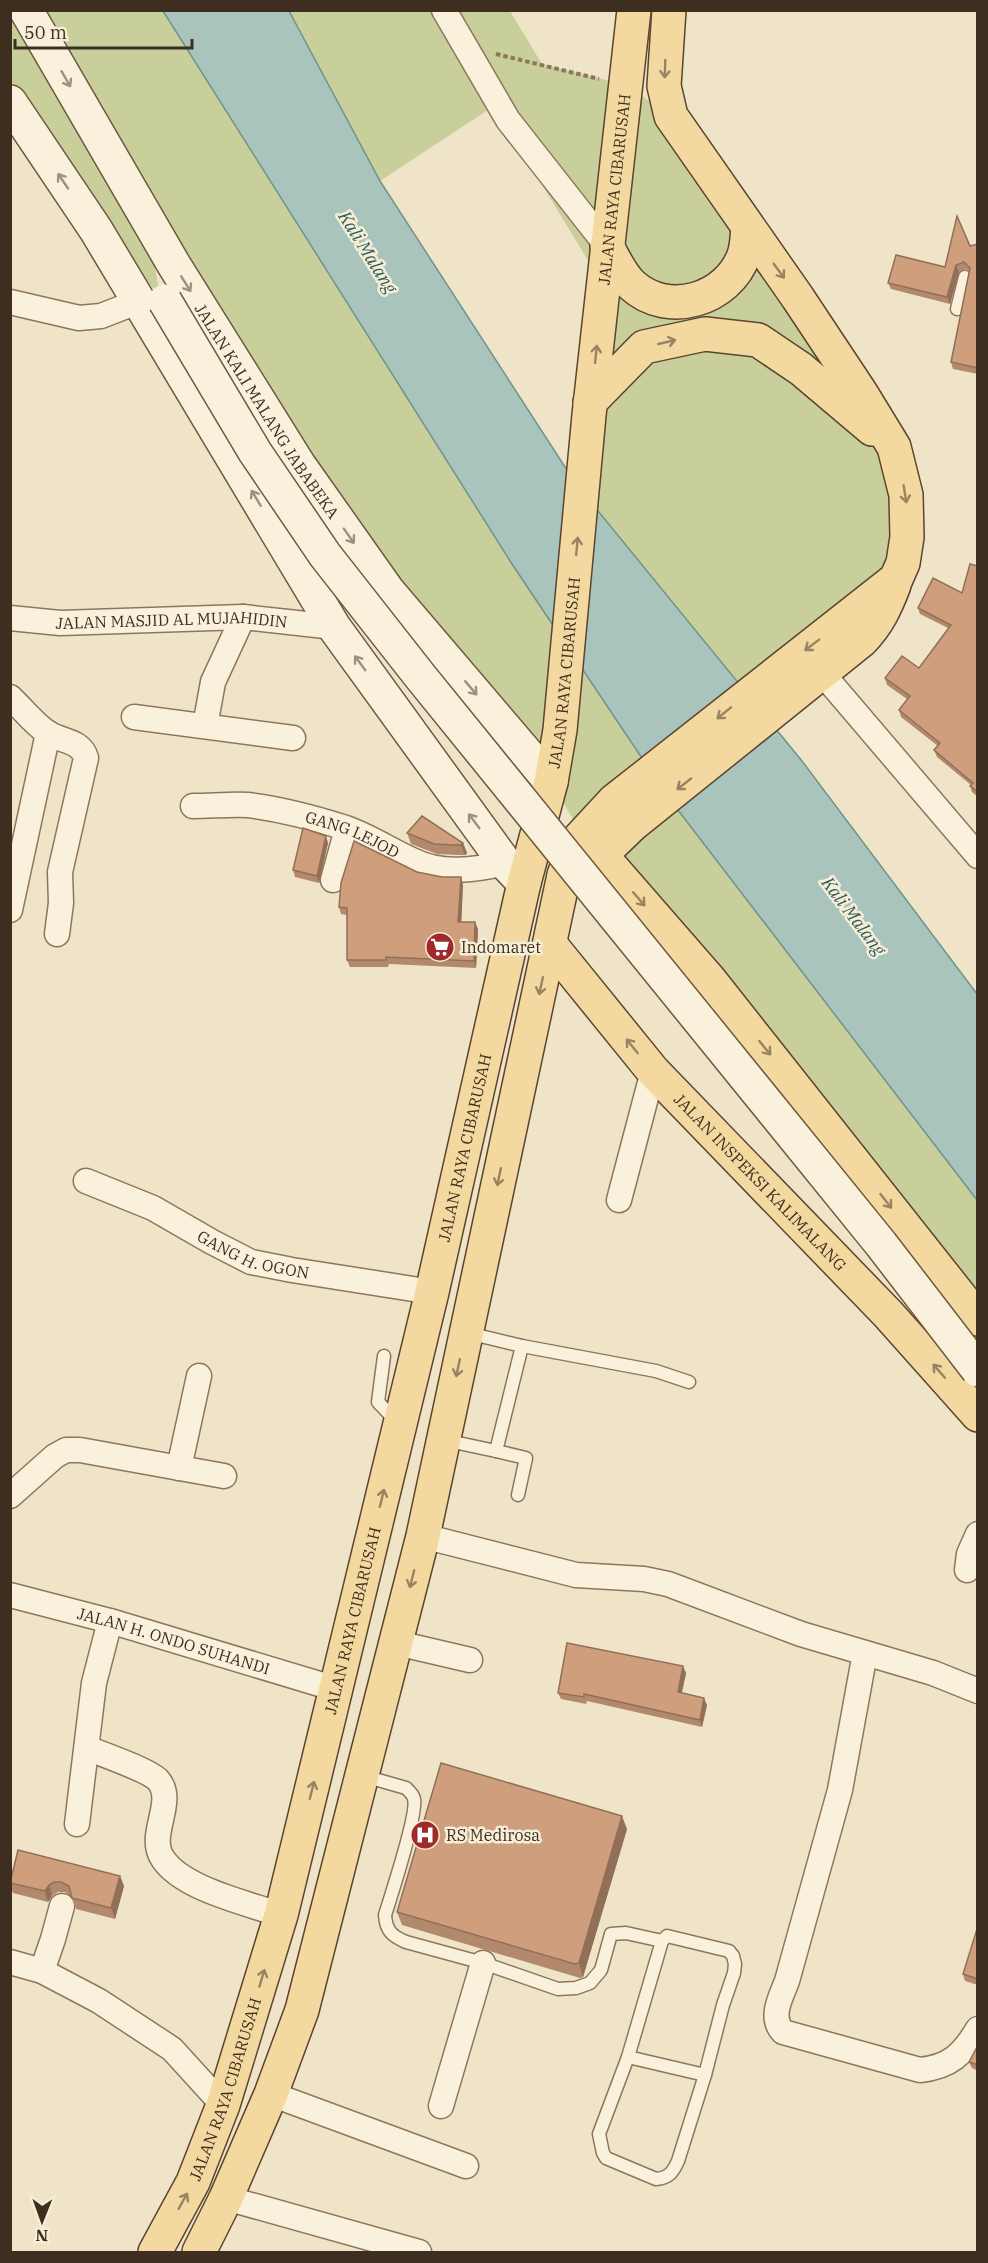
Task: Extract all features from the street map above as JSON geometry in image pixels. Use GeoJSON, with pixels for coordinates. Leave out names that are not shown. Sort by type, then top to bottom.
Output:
{"type":"FeatureCollection","features":[{"type":"Feature","properties":{"kind":"main road","name":"JALAN KALI MALANG JABABEKA"},"geometry":{"type":"LineString","coordinates":[[26,10],[174,265],[299,465],[388,591],[551,782]]}},
{"type":"Feature","properties":{"kind":"main road","name":"JALAN RAYA CIBARUSAH"},"geometry":{"type":"LineString","coordinates":[[155,2253],[193,2182],[223,2105],[281,1915],[432,1292],[515,873],[551,782],[560,730],[590,402],[634,10]]}},
{"type":"Feature","properties":{"kind":"main road"},"geometry":{"type":"LineString","coordinates":[[199,2253],[226,2198],[271,2094],[302,2010],[423,1536],[564,875],[576,842],[779,708],[822,674],[873,628],[883,614],[903,563],[907,537],[906,495],[894,448],[805,307],[671,116],[664,86],[669,10]]}},
{"type":"Feature","properties":{"kind":"main road"},"geometry":{"type":"LineString","coordinates":[[10,102],[96,230],[154,299],[325,555],[420,676],[874,1235],[978,1370]]}},
{"type":"Feature","properties":{"kind":"main road"},"geometry":{"type":"LineString","coordinates":[[145,213],[154,299],[334,627],[515,873]]}},
{"type":"Feature","properties":{"kind":"main road"},"geometry":{"type":"LineString","coordinates":[[607,246],[616,264],[632,286],[656,299],[684,303],[710,295],[732,278],[745,255],[748,228]]}},
{"type":"Feature","properties":{"kind":"main road"},"geometry":{"type":"LineString","coordinates":[[590,402],[644,347],[704,334],[758,340],[801,369],[894,448]]}},
{"type":"Feature","properties":{"kind":"main road"},"geometry":{"type":"LineString","coordinates":[[553,929],[562,902],[601,855],[623,813],[769,677],[896,579]]}},
{"type":"Feature","properties":{"kind":"main road"},"geometry":{"type":"LineString","coordinates":[[334,627],[388,591]]}},
{"type":"Feature","properties":{"kind":"main road"},"geometry":{"type":"LineString","coordinates":[[601,855],[710,979],[978,1319]]}},
{"type":"Feature","properties":{"kind":"main road","name":"JALAN INSPEKSI KALIMALANG"},"geometry":{"type":"LineString","coordinates":[[553,929],[653,1071],[888,1314],[978,1415]]}},
{"type":"Feature","properties":{"kind":"street"},"geometry":{"type":"LineString","coordinates":[[444,10],[508,120],[607,246]]}},
{"type":"Feature","properties":{"kind":"street"},"geometry":{"type":"LineString","coordinates":[[10,302],[79,318],[101,316],[154,299]]}},
{"type":"Feature","properties":{"kind":"street"},"geometry":{"type":"LineString","coordinates":[[205,726],[213,682],[243,617]]}},
{"type":"Feature","properties":{"kind":"street","name":"JALAN MASJID AL MUJAHIDIN"},"geometry":{"type":"LineString","coordinates":[[10,618],[60,623],[243,617],[334,627]]}},
{"type":"Feature","properties":{"kind":"street"},"geometry":{"type":"LineString","coordinates":[[822,674],[978,856]]}},
{"type":"Feature","properties":{"kind":"street"},"geometry":{"type":"LineString","coordinates":[[10,697],[48,733],[75,743],[84,751],[86,758],[60,873],[61,903],[57,934]]}},
{"type":"Feature","properties":{"kind":"street"},"geometry":{"type":"LineString","coordinates":[[135,717],[293,738]]}},
{"type":"Feature","properties":{"kind":"street"},"geometry":{"type":"LineString","coordinates":[[10,910],[48,733]]}},
{"type":"Feature","properties":{"kind":"street","name":"GANG LEJOD"},"geometry":{"type":"LineString","coordinates":[[193,806],[247,805],[297,814],[347,829],[413,861],[448,870],[515,873]]}},
{"type":"Feature","properties":{"kind":"street"},"geometry":{"type":"LineString","coordinates":[[333,880],[347,829]]}},
{"type":"Feature","properties":{"kind":"street"},"geometry":{"type":"LineString","coordinates":[[619,1200],[653,1071]]}},
{"type":"Feature","properties":{"kind":"street","name":"GANG H. OGON"},"geometry":{"type":"LineString","coordinates":[[86,1181],[153,1208],[251,1262],[432,1292]]}},
{"type":"Feature","properties":{"kind":"street"},"geometry":{"type":"LineString","coordinates":[[179,1468],[199,1376]]}},
{"type":"Feature","properties":{"kind":"street"},"geometry":{"type":"LineString","coordinates":[[10,1496],[55,1456],[66,1450],[80,1450],[224,1476]]}},
{"type":"Feature","properties":{"kind":"street"},"geometry":{"type":"LineString","coordinates":[[967,1570],[969,1554],[978,1534]]}},
{"type":"Feature","properties":{"kind":"street"},"geometry":{"type":"LineString","coordinates":[[423,1536],[576,1575],[644,1579],[668,1584],[801,1634],[933,1673],[978,1691]]}},
{"type":"Feature","properties":{"kind":"street","name":"JALAN H. ONDO SUHANDI"},"geometry":{"type":"LineString","coordinates":[[10,1595],[110,1621],[336,1689]]}},
{"type":"Feature","properties":{"kind":"street"},"geometry":{"type":"LineString","coordinates":[[77,1824],[94,1683],[110,1621]]}},
{"type":"Feature","properties":{"kind":"street"},"geometry":{"type":"LineString","coordinates":[[397,1643],[470,1660]]}},
{"type":"Feature","properties":{"kind":"street"},"geometry":{"type":"LineString","coordinates":[[865,1653],[840,1790],[787,1981],[778,2005],[776,2021],[783,2032],[920,2070],[934,2069],[950,2063],[969,2044],[978,2029]]}},
{"type":"Feature","properties":{"kind":"street"},"geometry":{"type":"LineString","coordinates":[[87,1748],[157,1779],[163,1790],[164,1800],[157,1849],[163,1860],[180,1878],[281,1915]]}},
{"type":"Feature","properties":{"kind":"street"},"geometry":{"type":"LineString","coordinates":[[42,1971],[62,1906]]}},
{"type":"Feature","properties":{"kind":"street"},"geometry":{"type":"LineString","coordinates":[[441,2106],[483,1963]]}},
{"type":"Feature","properties":{"kind":"street"},"geometry":{"type":"LineString","coordinates":[[13,1968],[42,1971],[99,2001],[172,2049],[223,2105]]}},
{"type":"Feature","properties":{"kind":"street"},"geometry":{"type":"LineString","coordinates":[[271,2094],[466,2166]]}},
{"type":"Feature","properties":{"kind":"street"},"geometry":{"type":"LineString","coordinates":[[226,2198],[419,2253]]}},
{"type":"Feature","properties":{"kind":"lane"},"geometry":{"type":"LineString","coordinates":[[957,309],[965,277]]}},
{"type":"Feature","properties":{"kind":"lane"},"geometry":{"type":"LineString","coordinates":[[466,1332],[522,1346],[656,1371],[689,1382]]}},
{"type":"Feature","properties":{"kind":"lane"},"geometry":{"type":"LineString","coordinates":[[496,1451],[522,1346]]}},
{"type":"Feature","properties":{"kind":"lane"},"geometry":{"type":"LineString","coordinates":[[384,1356],[378,1402],[400,1425]]}},
{"type":"Feature","properties":{"kind":"lane"},"geometry":{"type":"LineString","coordinates":[[443,1440],[526,1458],[518,1496]]}},
{"type":"Feature","properties":{"kind":"lane"},"geometry":{"type":"LineString","coordinates":[[362,1775],[406,1788],[415,1800],[385,1915],[386,1929],[394,1937],[483,1963],[558,1989],[576,1988],[590,1983],[601,1970],[611,1934],[626,1933],[662,1941]]}},
{"type":"Feature","properties":{"kind":"lane"},"geometry":{"type":"LineString","coordinates":[[667,1936],[674,1936],[729,1951],[735,1964],[705,2075],[678,2161],[672,2173],[665,2178],[656,2179],[606,2158],[599,2134],[628,2057],[662,1941],[667,1936]]}},
{"type":"Feature","properties":{"kind":"lane"},"geometry":{"type":"LineString","coordinates":[[628,2057],[705,2075]]}},
{"type":"Feature","properties":{"kind":"path"},"geometry":{"type":"LineString","coordinates":[[469,56],[503,55],[626,85]]}},
{"type":"Feature","properties":{"kind":"green space"},"geometry":{"type":"Polygon","coordinates":[[[11,11],[165,11],[512,564],[565,643],[603,285],[494,106],[380,181],[289,11],[510,11],[542,64],[626,85],[671,116],[873,413],[903,563],[672,794],[977,1201],[977,1321],[582,834],[551,782],[388,591],[145,216],[160,295],[96,230],[11,98],[11,11]]]}},
{"type":"Feature","properties":{"kind":"water","name":"Kali Malang"},"geometry":{"type":"Polygon","coordinates":[[[163,11],[289,11],[380,181],[576,484],[802,761],[977,994],[977,1200],[668,797],[512,564],[163,11]]]}},
{"type":"Feature","properties":{"kind":"building"},"geometry":{"type":"Polygon","coordinates":[[[957,216],[970,246],[978,244],[978,368],[951,362],[970,268],[964,262],[956,265],[947,297],[888,283],[896,255],[945,267],[957,216]]]}},
{"type":"Feature","properties":{"kind":"building"},"geometry":{"type":"Polygon","coordinates":[[[970,564],[978,566],[978,792],[970,786],[973,783],[934,750],[940,743],[899,710],[910,696],[885,678],[902,656],[919,668],[951,625],[918,608],[933,578],[962,593],[970,564]]]}},
{"type":"Feature","properties":{"kind":"building"},"geometry":{"type":"Polygon","coordinates":[[[422,816],[463,843],[461,845],[434,844],[407,833],[422,816]]]}},
{"type":"Feature","properties":{"kind":"building"},"geometry":{"type":"Polygon","coordinates":[[[303,828],[326,836],[317,876],[293,870],[303,828]]]}},
{"type":"Feature","properties":{"kind":"building"},"geometry":{"type":"Polygon","coordinates":[[[354,841],[417,872],[442,877],[461,877],[458,922],[475,922],[474,961],[386,957],[386,960],[347,960],[347,908],[339,907],[341,883],[354,841]]]}},
{"type":"Feature","properties":{"kind":"building"},"geometry":{"type":"Polygon","coordinates":[[[567,1643],[683,1666],[678,1692],[704,1698],[700,1720],[584,1694],[584,1697],[558,1693],[567,1643]]]}},
{"type":"Feature","properties":{"kind":"building"},"geometry":{"type":"Polygon","coordinates":[[[441,1763],[622,1816],[579,1963],[575,1964],[397,1912],[441,1763]]]}},
{"type":"Feature","properties":{"kind":"building"},"geometry":{"type":"Polygon","coordinates":[[[18,1850],[120,1876],[111,1908],[72,1898],[69,1886],[61,1882],[54,1882],[45,1891],[10,1883],[18,1850]]]}},
{"type":"Feature","properties":{"kind":"building"},"geometry":{"type":"Polygon","coordinates":[[[978,1929],[978,1979],[963,1974],[978,1929]]]}},
{"type":"Feature","properties":{"kind":"building"},"geometry":{"type":"Polygon","coordinates":[[[978,2045],[978,2065],[969,2062],[978,2045]]]}},
{"type":"Feature","properties":{"kind":"place","name":"Indomaret"},"geometry":{"type":"Point","coordinates":[440,947]}},
{"type":"Feature","properties":{"kind":"place","name":"RS Medirosa"},"geometry":{"type":"Point","coordinates":[425,1835]}}]}
